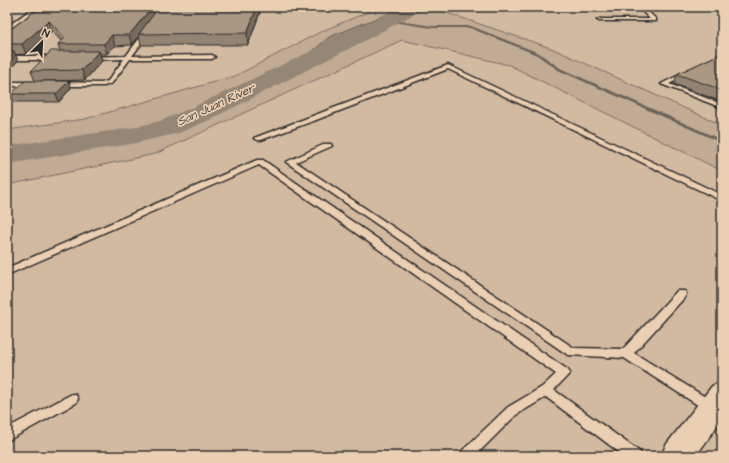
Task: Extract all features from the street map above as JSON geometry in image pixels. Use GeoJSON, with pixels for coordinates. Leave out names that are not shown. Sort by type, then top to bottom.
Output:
{"type":"FeatureCollection","features":[{"type":"Feature","properties":{"kind":"street"},"geometry":{"type":"LineString","coordinates":[[677,456],[717,402]]}},
{"type":"Feature","properties":{"kind":"lane"},"geometry":{"type":"LineString","coordinates":[[7,30],[37,7]]}},
{"type":"Feature","properties":{"kind":"lane"},"geometry":{"type":"LineString","coordinates":[[599,20],[654,20],[640,7]]}},
{"type":"Feature","properties":{"kind":"lane"},"geometry":{"type":"LineString","coordinates":[[54,84],[102,85],[110,82],[151,26]]}},
{"type":"Feature","properties":{"kind":"lane"},"geometry":{"type":"LineString","coordinates":[[82,58],[212,57]]}},
{"type":"Feature","properties":{"kind":"lane"},"geometry":{"type":"LineString","coordinates":[[7,58],[60,58]]}},
{"type":"Feature","properties":{"kind":"lane"},"geometry":{"type":"LineString","coordinates":[[258,138],[314,120],[448,67],[722,198]]}},
{"type":"Feature","properties":{"kind":"lane"},"geometry":{"type":"LineString","coordinates":[[696,68],[664,84],[722,106]]}},
{"type":"Feature","properties":{"kind":"lane"},"geometry":{"type":"LineString","coordinates":[[7,84],[39,84]]}},
{"type":"Feature","properties":{"kind":"lane"},"geometry":{"type":"LineString","coordinates":[[328,146],[290,162],[572,352],[626,354],[717,402]]}},
{"type":"Feature","properties":{"kind":"lane"},"geometry":{"type":"LineString","coordinates":[[7,272],[260,162],[564,373],[546,391],[512,411],[466,456]]}},
{"type":"Feature","properties":{"kind":"lane"},"geometry":{"type":"LineString","coordinates":[[626,354],[681,294]]}},
{"type":"Feature","properties":{"kind":"lane"},"geometry":{"type":"LineString","coordinates":[[546,391],[635,456]]}},
{"type":"Feature","properties":{"kind":"lane"},"geometry":{"type":"LineString","coordinates":[[7,435],[72,399]]}},
{"type":"Feature","properties":{"kind":"shaded area"},"geometry":{"type":"Polygon","coordinates":[[[7,7],[410,7],[322,31],[235,76],[85,119],[7,130],[7,7]]]}},
{"type":"Feature","properties":{"kind":"shaded area"},"geometry":{"type":"Polygon","coordinates":[[[380,7],[429,7],[551,48],[722,125],[722,171],[509,65],[402,40],[155,154],[7,185],[7,130],[85,119],[235,76],[322,31],[380,7]]]}},
{"type":"Feature","properties":{"kind":"shaded area"},"geometry":{"type":"Polygon","coordinates":[[[397,7],[419,7],[419,10],[317,60],[293,68],[329,37],[397,10],[397,7]]]}},
{"type":"Feature","properties":{"kind":"shaded area"},"geometry":{"type":"Polygon","coordinates":[[[429,7],[722,7],[722,125],[551,48],[429,7]]]}},
{"type":"Feature","properties":{"kind":"shaded area"},"geometry":{"type":"Polygon","coordinates":[[[402,40],[509,65],[722,171],[722,456],[7,456],[7,185],[155,154],[402,40]]]}},
{"type":"Feature","properties":{"kind":"building"},"geometry":{"type":"Polygon","coordinates":[[[40,7],[152,7],[129,35],[112,35],[104,44],[58,44],[65,38],[49,21],[22,44],[7,44],[7,32],[40,7]]]}},
{"type":"Feature","properties":{"kind":"building"},"geometry":{"type":"Polygon","coordinates":[[[159,7],[257,7],[247,33],[139,34],[159,7]]]}},
{"type":"Feature","properties":{"kind":"building"},"geometry":{"type":"Polygon","coordinates":[[[7,50],[14,51],[7,56],[7,50]]]}},
{"type":"Feature","properties":{"kind":"building"},"geometry":{"type":"Polygon","coordinates":[[[51,51],[99,51],[82,70],[31,71],[51,51]]]}},
{"type":"Feature","properties":{"kind":"building"},"geometry":{"type":"Polygon","coordinates":[[[722,53],[722,90],[677,74],[722,53]]]}},
{"type":"Feature","properties":{"kind":"building"},"geometry":{"type":"Polygon","coordinates":[[[25,81],[69,81],[56,94],[11,94],[25,81]]]}},
{"type":"Feature","properties":{"kind":"waterway","name":"San Juan River"},"geometry":{"type":"LineString","coordinates":[[7,155],[131,136],[169,127],[200,114],[359,36],[409,9],[410,7]]}},
{"type":"Feature","properties":{"kind":"waterway"},"geometry":{"type":"LineString","coordinates":[[387,20],[432,27],[470,27],[538,54],[559,69],[722,142]]}}]}
